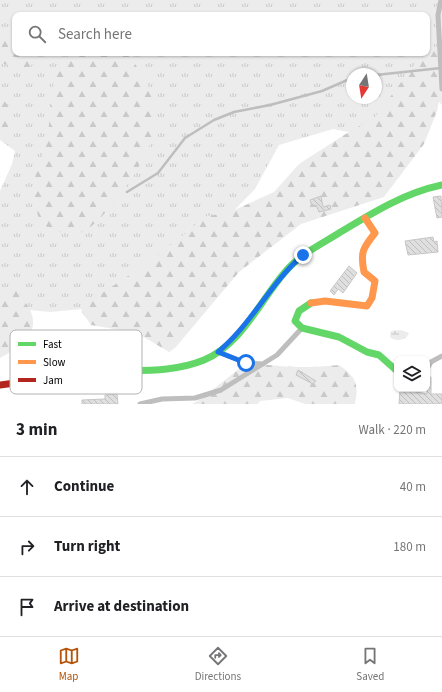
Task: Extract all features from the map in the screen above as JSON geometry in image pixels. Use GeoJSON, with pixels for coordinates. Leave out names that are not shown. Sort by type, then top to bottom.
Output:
{"type":"FeatureCollection","features":[{"type":"Feature","properties":{"kind":"street"},"geometry":{"type":"LineString","coordinates":[[441,0],[438,14],[442,89]]}},
{"type":"Feature","properties":{"kind":"street"},"geometry":{"type":"LineString","coordinates":[[142,370],[158,370],[197,362],[218,352],[244,327],[286,271],[313,248],[392,201],[409,194],[442,185]]}},
{"type":"Feature","properties":{"kind":"street"},"geometry":{"type":"LineString","coordinates":[[365,218],[375,231],[374,236],[363,248],[362,254],[364,272],[375,281],[372,298],[367,306],[331,301],[306,304],[296,316],[295,321],[302,328],[340,337],[367,352],[379,354],[394,368]]}},
{"type":"Feature","properties":{"kind":"street"},"geometry":{"type":"LineString","coordinates":[[140,404],[162,399],[195,398],[206,396],[233,384],[282,351],[302,328]]}},
{"type":"Feature","properties":{"kind":"street"},"geometry":{"type":"LineString","coordinates":[[218,352],[246,363],[264,363]]}},
{"type":"Feature","properties":{"kind":"street"},"geometry":{"type":"LineString","coordinates":[[430,364],[442,356]]}},
{"type":"Feature","properties":{"kind":"street"},"geometry":{"type":"LineString","coordinates":[[0,385],[10,384]]}},
{"type":"Feature","properties":{"kind":"lane"},"geometry":{"type":"LineString","coordinates":[[382,74],[441,68]]}},
{"type":"Feature","properties":{"kind":"lane"},"geometry":{"type":"LineString","coordinates":[[127,192],[158,173],[185,138],[214,120],[234,112],[270,105],[322,91],[346,81]]}},
{"type":"Feature","properties":{"kind":"green space"},"geometry":{"type":"Polygon","coordinates":[[[0,0],[442,0],[442,105],[434,97],[413,145],[333,129],[279,145],[255,189],[215,230],[103,307],[50,312],[0,307],[0,191],[12,164],[15,151],[0,140],[0,0]]]}},
{"type":"Feature","properties":{"kind":"green space"},"geometry":{"type":"Polygon","coordinates":[[[0,35],[12,41],[12,56],[33,56],[31,67],[24,69],[0,63],[0,35]]]}},
{"type":"Feature","properties":{"kind":"green space"},"geometry":{"type":"Polygon","coordinates":[[[439,51],[441,91],[437,111],[424,144],[384,197],[301,224],[239,272],[175,348],[169,352],[142,336],[142,330],[120,330],[91,325],[82,312],[81,307],[146,264],[191,229],[203,217],[230,212],[274,192],[299,164],[375,117],[418,60],[423,56],[430,56],[430,52],[439,51]]]}},
{"type":"Feature","properties":{"kind":"green space"},"geometry":{"type":"Polygon","coordinates":[[[83,56],[129,56],[148,86],[153,100],[155,122],[151,142],[145,155],[137,170],[116,200],[95,224],[85,231],[68,233],[59,232],[48,228],[31,201],[36,172],[47,142],[54,79],[57,72],[65,62],[83,56]]]}},
{"type":"Feature","properties":{"kind":"green space"},"geometry":{"type":"Polygon","coordinates":[[[0,97],[9,108],[11,116],[8,131],[1,135],[0,97]]]}},
{"type":"Feature","properties":{"kind":"green space"},"geometry":{"type":"Polygon","coordinates":[[[0,288],[17,291],[29,307],[33,319],[33,326],[31,330],[10,330],[10,352],[0,358],[0,288]]]}},
{"type":"Feature","properties":{"kind":"green space"},"geometry":{"type":"Polygon","coordinates":[[[401,330],[409,333],[408,336],[400,340],[395,340],[390,337],[391,331],[401,330]]]}},
{"type":"Feature","properties":{"kind":"green space"},"geometry":{"type":"Polygon","coordinates":[[[255,363],[297,367],[339,365],[353,377],[355,381],[357,391],[355,404],[305,404],[288,398],[260,401],[258,404],[192,404],[201,399],[240,368],[255,363]]]}},
{"type":"Feature","properties":{"kind":"building"},"geometry":{"type":"Polygon","coordinates":[[[321,196],[323,207],[330,205],[331,209],[319,212],[316,205],[312,206],[310,200],[321,196]]]}},
{"type":"Feature","properties":{"kind":"building"},"geometry":{"type":"Polygon","coordinates":[[[441,196],[442,217],[437,218],[433,197],[441,196]]]}},
{"type":"Feature","properties":{"kind":"building"},"geometry":{"type":"Polygon","coordinates":[[[433,237],[434,242],[437,241],[438,252],[408,255],[405,241],[433,237]]]}},
{"type":"Feature","properties":{"kind":"building"},"geometry":{"type":"Polygon","coordinates":[[[349,266],[357,273],[343,293],[338,289],[334,295],[330,291],[349,266]]]}},
{"type":"Feature","properties":{"kind":"building"},"geometry":{"type":"Polygon","coordinates":[[[298,370],[316,381],[313,384],[296,375],[298,370]]]}},
{"type":"Feature","properties":{"kind":"building"},"geometry":{"type":"Polygon","coordinates":[[[431,377],[431,394],[442,394],[442,404],[399,404],[400,392],[416,392],[427,394],[427,392],[430,392],[431,377]]]}},
{"type":"Feature","properties":{"kind":"building"},"geometry":{"type":"Polygon","coordinates":[[[117,394],[118,404],[82,404],[82,400],[105,399],[105,395],[117,394]]]}},
{"type":"Feature","properties":{"kind":"traffic: fast"},"geometry":{"type":"LineString","coordinates":[[142,370],[178,367],[204,360],[217,353],[229,344],[239,333],[285,272],[303,255],[389,204],[401,198],[442,185]]}},
{"type":"Feature","properties":{"kind":"traffic: fast"},"geometry":{"type":"LineString","coordinates":[[311,303],[299,311],[295,321],[302,328],[339,337],[367,352],[379,355],[394,368]]}},
{"type":"Feature","properties":{"kind":"traffic: slow"},"geometry":{"type":"LineString","coordinates":[[311,303],[325,301],[367,306],[372,298],[375,281],[364,272],[362,260],[365,247],[375,233],[365,218]]}},
{"type":"Feature","properties":{"kind":"traffic: jam"},"geometry":{"type":"LineString","coordinates":[[0,385],[10,384]]}},
{"type":"Feature","properties":{"kind":"route"},"geometry":{"type":"LineString","coordinates":[[246,363],[218,352],[244,327],[286,271],[303,255]]}}]}
